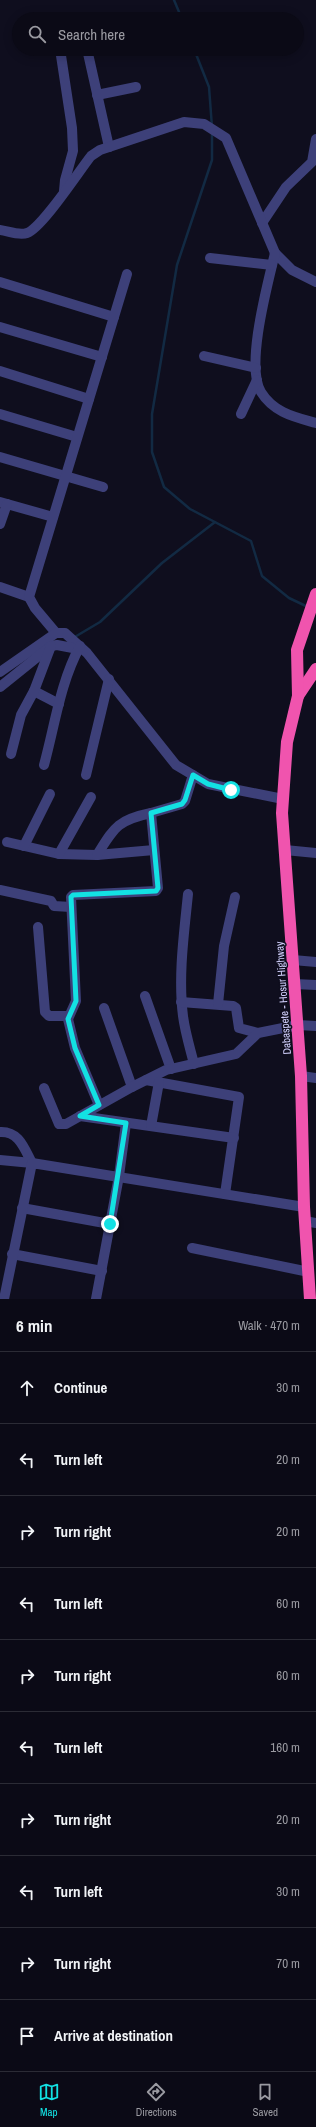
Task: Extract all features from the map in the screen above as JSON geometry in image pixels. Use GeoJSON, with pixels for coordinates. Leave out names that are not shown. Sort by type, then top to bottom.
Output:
{"type":"FeatureCollection","features":[{"type":"Feature","properties":{"kind":"highway","name":"Dabaspete - Hosur Highway"},"geometry":{"type":"LineString","coordinates":[[310,1299],[309,1272],[311,1222],[304,1207],[301,1076],[284,850],[283,799],[287,742],[298,696],[297,650],[316,594]]}},
{"type":"Feature","properties":{"kind":"highway","name":"Dabaspete - Hosur Highway"},"geometry":{"type":"LineString","coordinates":[[298,696],[316,669]]}},
{"type":"Feature","properties":{"kind":"street"},"geometry":{"type":"LineString","coordinates":[[61,56],[72,128],[73,151],[65,180],[64,190]]}},
{"type":"Feature","properties":{"kind":"street"},"geometry":{"type":"LineString","coordinates":[[89,56],[109,147]]}},
{"type":"Feature","properties":{"kind":"street"},"geometry":{"type":"LineString","coordinates":[[97,95],[136,87]]}},
{"type":"Feature","properties":{"kind":"street"},"geometry":{"type":"LineString","coordinates":[[0,230],[20,234],[32,230],[42,220],[91,156],[100,150],[184,122],[204,124],[226,138],[275,253],[292,270],[316,282]]}},
{"type":"Feature","properties":{"kind":"street"},"geometry":{"type":"LineString","coordinates":[[262,223],[286,187],[312,162],[316,139]]}},
{"type":"Feature","properties":{"kind":"street"},"geometry":{"type":"LineString","coordinates":[[73,151],[91,156]]}},
{"type":"Feature","properties":{"kind":"street"},"geometry":{"type":"LineString","coordinates":[[275,253],[258,330],[256,368],[257,380],[261,392],[283,413],[297,419],[316,423]]}},
{"type":"Feature","properties":{"kind":"street"},"geometry":{"type":"LineString","coordinates":[[210,258],[272,265]]}},
{"type":"Feature","properties":{"kind":"street"},"geometry":{"type":"LineString","coordinates":[[127,274],[29,596],[35,608],[60,633],[78,646],[109,679],[176,765],[208,784],[283,799]]}},
{"type":"Feature","properties":{"kind":"street"},"geometry":{"type":"LineString","coordinates":[[0,282],[114,317]]}},
{"type":"Feature","properties":{"kind":"street"},"geometry":{"type":"LineString","coordinates":[[0,326],[102,357]]}},
{"type":"Feature","properties":{"kind":"street"},"geometry":{"type":"LineString","coordinates":[[204,356],[256,368]]}},
{"type":"Feature","properties":{"kind":"street"},"geometry":{"type":"LineString","coordinates":[[0,371],[89,399]]}},
{"type":"Feature","properties":{"kind":"street"},"geometry":{"type":"LineString","coordinates":[[241,414],[257,380]]}},
{"type":"Feature","properties":{"kind":"street"},"geometry":{"type":"LineString","coordinates":[[0,414],[77,437]]}},
{"type":"Feature","properties":{"kind":"street"},"geometry":{"type":"LineString","coordinates":[[0,457],[103,487]]}},
{"type":"Feature","properties":{"kind":"street"},"geometry":{"type":"LineString","coordinates":[[0,524],[3,503],[53,517]]}},
{"type":"Feature","properties":{"kind":"street"},"geometry":{"type":"LineString","coordinates":[[0,587],[29,596]]}},
{"type":"Feature","properties":{"kind":"street"},"geometry":{"type":"LineString","coordinates":[[0,672],[60,633]]}},
{"type":"Feature","properties":{"kind":"street"},"geometry":{"type":"LineString","coordinates":[[0,687],[51,646],[57,644],[78,646]]}},
{"type":"Feature","properties":{"kind":"street"},"geometry":{"type":"LineString","coordinates":[[11,754],[21,715],[34,691],[51,646]]}},
{"type":"Feature","properties":{"kind":"street"},"geometry":{"type":"LineString","coordinates":[[44,765],[71,662],[78,646]]}},
{"type":"Feature","properties":{"kind":"street"},"geometry":{"type":"LineString","coordinates":[[86,775],[109,679]]}},
{"type":"Feature","properties":{"kind":"street"},"geometry":{"type":"LineString","coordinates":[[34,691],[59,704]]}},
{"type":"Feature","properties":{"kind":"street"},"geometry":{"type":"LineString","coordinates":[[97,855],[120,823],[130,817],[151,813],[182,804],[185,800],[193,775]]}},
{"type":"Feature","properties":{"kind":"street"},"geometry":{"type":"LineString","coordinates":[[24,846],[50,794]]}},
{"type":"Feature","properties":{"kind":"street"},"geometry":{"type":"LineString","coordinates":[[59,854],[91,797]]}},
{"type":"Feature","properties":{"kind":"street"},"geometry":{"type":"LineString","coordinates":[[99,1105],[75,1048],[68,1016],[76,1001],[71,897],[73,895],[156,891],[158,888],[151,813]]}},
{"type":"Feature","properties":{"kind":"street"},"geometry":{"type":"LineString","coordinates":[[7,842],[59,854],[97,855],[154,850]]}},
{"type":"Feature","properties":{"kind":"street"},"geometry":{"type":"LineString","coordinates":[[284,850],[316,853]]}},
{"type":"Feature","properties":{"kind":"street"},"geometry":{"type":"LineString","coordinates":[[0,890],[51,901],[54,906],[71,907]]}},
{"type":"Feature","properties":{"kind":"street"},"geometry":{"type":"LineString","coordinates":[[188,894],[182,967],[182,1002],[183,1018],[194,1064]]}},
{"type":"Feature","properties":{"kind":"street"},"geometry":{"type":"LineString","coordinates":[[218,1004],[224,946],[235,897]]}},
{"type":"Feature","properties":{"kind":"street"},"geometry":{"type":"LineString","coordinates":[[38,927],[45,1012],[49,1016],[68,1016]]}},
{"type":"Feature","properties":{"kind":"street"},"geometry":{"type":"LineString","coordinates":[[293,960],[316,962]]}},
{"type":"Feature","properties":{"kind":"street"},"geometry":{"type":"LineString","coordinates":[[295,984],[316,985]]}},
{"type":"Feature","properties":{"kind":"street"},"geometry":{"type":"LineString","coordinates":[[145,996],[171,1069]]}},
{"type":"Feature","properties":{"kind":"street"},"geometry":{"type":"LineString","coordinates":[[182,1002],[233,1006],[236,1008],[237,1026],[258,1033],[298,1025],[316,1026]]}},
{"type":"Feature","properties":{"kind":"street"},"geometry":{"type":"LineString","coordinates":[[104,1008],[132,1087]]}},
{"type":"Feature","properties":{"kind":"street"},"geometry":{"type":"LineString","coordinates":[[44,1088],[59,1124],[66,1124],[132,1087],[171,1069],[236,1054],[258,1033]]}},
{"type":"Feature","properties":{"kind":"street"},"geometry":{"type":"LineString","coordinates":[[301,1076],[316,1078]]}},
{"type":"Feature","properties":{"kind":"street"},"geometry":{"type":"LineString","coordinates":[[146,1080],[238,1096],[240,1099],[226,1194]]}},
{"type":"Feature","properties":{"kind":"street"},"geometry":{"type":"LineString","coordinates":[[151,1126],[159,1082]]}},
{"type":"Feature","properties":{"kind":"street"},"geometry":{"type":"LineString","coordinates":[[80,1116],[234,1138]]}},
{"type":"Feature","properties":{"kind":"street"},"geometry":{"type":"LineString","coordinates":[[96,1299],[119,1176],[126,1123]]}},
{"type":"Feature","properties":{"kind":"street"},"geometry":{"type":"LineString","coordinates":[[0,1132],[11,1132],[16,1136],[32,1163],[12,1254],[4,1299]]}},
{"type":"Feature","properties":{"kind":"street"},"geometry":{"type":"LineString","coordinates":[[0,1160],[32,1163],[119,1176],[304,1207]]}},
{"type":"Feature","properties":{"kind":"street"},"geometry":{"type":"LineString","coordinates":[[22,1208],[110,1224]]}},
{"type":"Feature","properties":{"kind":"street"},"geometry":{"type":"LineString","coordinates":[[192,1248],[309,1272]]}},
{"type":"Feature","properties":{"kind":"street"},"geometry":{"type":"LineString","coordinates":[[12,1254],[102,1271]]}},
{"type":"Feature","properties":{"kind":"waterway"},"geometry":{"type":"LineString","coordinates":[[174,0],[179,12]]}},
{"type":"Feature","properties":{"kind":"waterway"},"geometry":{"type":"LineString","coordinates":[[197,56],[209,87],[212,127]]}},
{"type":"Feature","properties":{"kind":"waterway"},"geometry":{"type":"LineString","coordinates":[[212,134],[212,160],[177,265],[152,414],[152,452],[164,487],[190,509],[251,541],[262,576],[289,598],[308,607]]}},
{"type":"Feature","properties":{"kind":"waterway"},"geometry":{"type":"LineString","coordinates":[[73,638],[100,622],[162,563],[215,522]]}},
{"type":"Feature","properties":{"kind":"route"},"geometry":{"type":"LineString","coordinates":[[110,1224],[119,1176],[126,1123],[80,1116],[99,1105],[75,1048],[68,1019],[68,1016],[76,1001],[71,897],[73,895],[156,891],[158,888],[151,813],[153,811],[182,804],[185,800],[193,775],[208,784],[231,790]]}}]}
